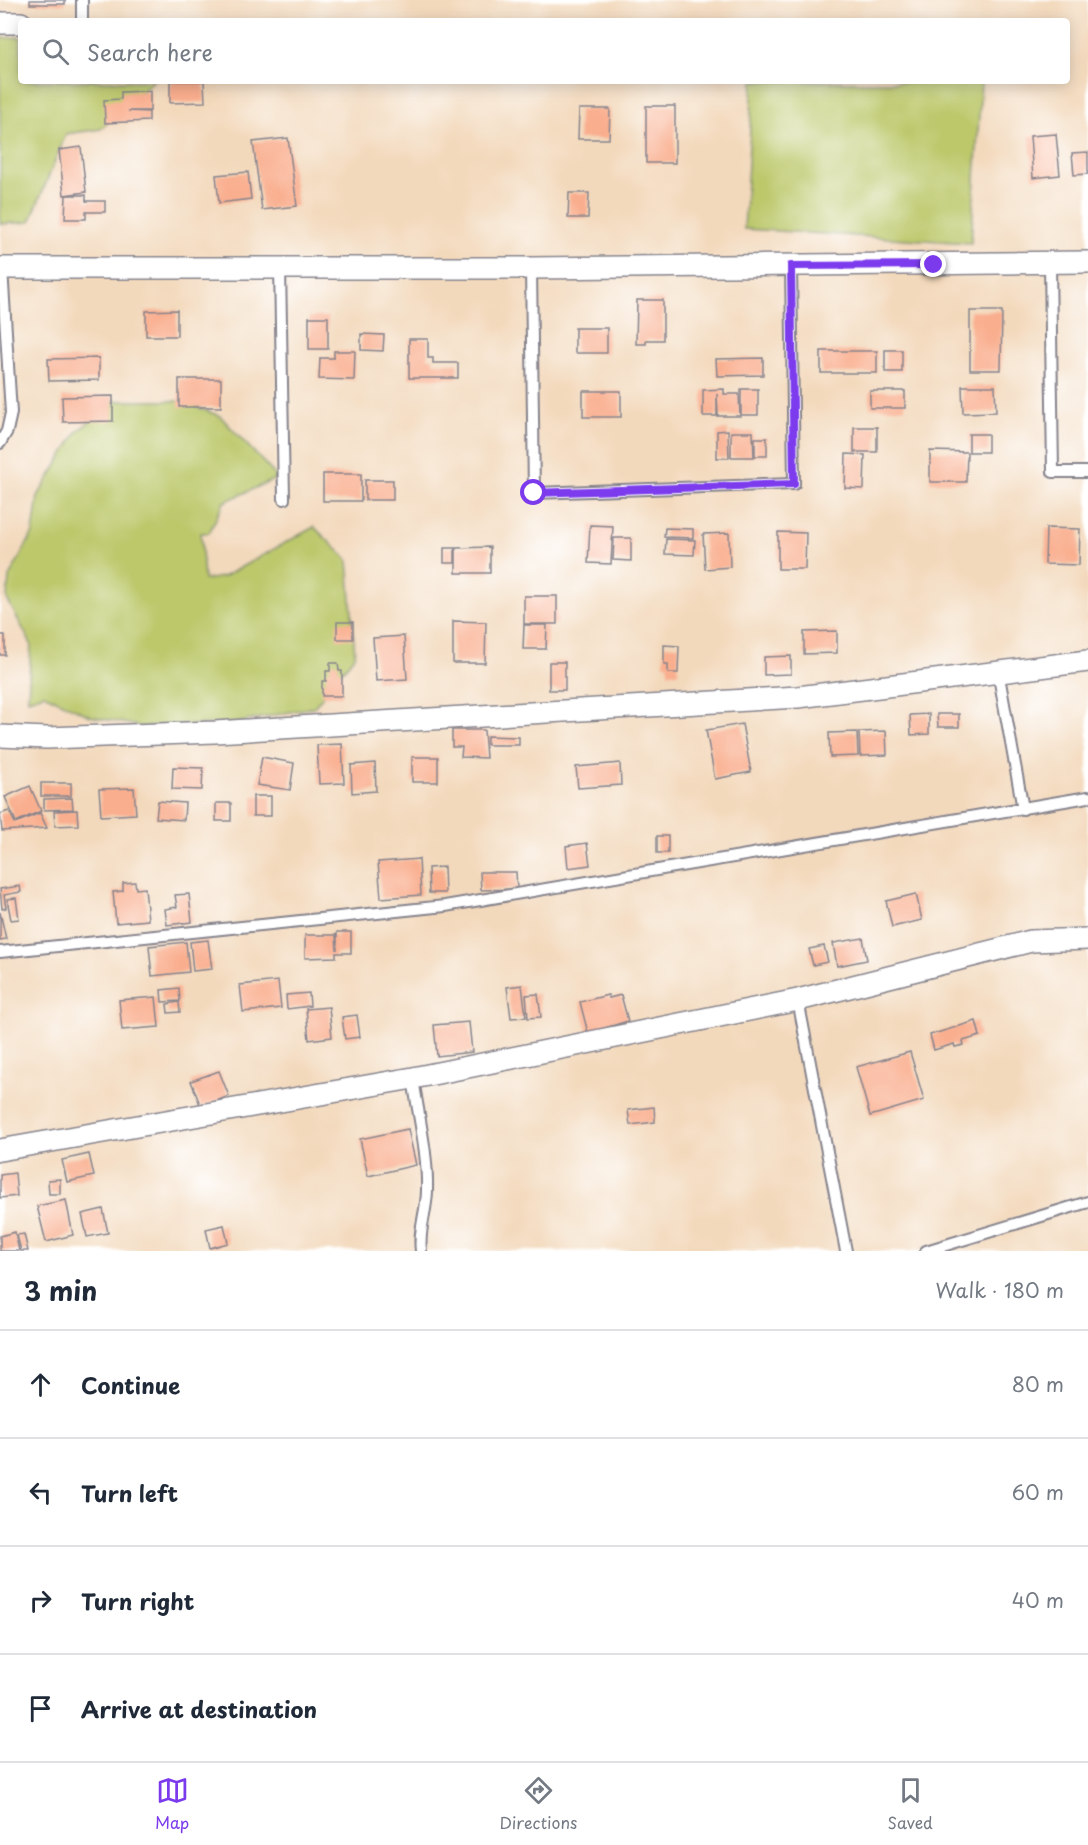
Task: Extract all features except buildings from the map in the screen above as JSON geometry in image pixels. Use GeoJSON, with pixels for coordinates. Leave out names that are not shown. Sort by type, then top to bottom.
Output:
{"type":"FeatureCollection","features":[{"type":"Feature","properties":{"kind":"street"},"geometry":{"type":"LineString","coordinates":[[0,23],[18,23]]}},
{"type":"Feature","properties":{"kind":"street"},"geometry":{"type":"LineString","coordinates":[[1,268],[531,268],[1088,262]]}},
{"type":"Feature","properties":{"kind":"street"},"geometry":{"type":"LineString","coordinates":[[0,736],[47,738],[215,732],[798,697],[1088,661]]}},
{"type":"Feature","properties":{"kind":"street"},"geometry":{"type":"LineString","coordinates":[[0,1150],[413,1078],[798,1000],[1030,941],[1088,939]]}},
{"type":"Feature","properties":{"kind":"lane"},"geometry":{"type":"LineString","coordinates":[[82,0],[82,18]]}},
{"type":"Feature","properties":{"kind":"lane"},"geometry":{"type":"LineString","coordinates":[[1050,263],[1053,472],[1088,472]]}},
{"type":"Feature","properties":{"kind":"lane"},"geometry":{"type":"LineString","coordinates":[[531,268],[534,493],[794,484],[791,266]]}},
{"type":"Feature","properties":{"kind":"lane"},"geometry":{"type":"LineString","coordinates":[[280,267],[284,499]]}},
{"type":"Feature","properties":{"kind":"lane"},"geometry":{"type":"LineString","coordinates":[[0,443],[7,431],[11,413],[1,268]]}},
{"type":"Feature","properties":{"kind":"lane"},"geometry":{"type":"LineString","coordinates":[[998,671],[1023,809]]}},
{"type":"Feature","properties":{"kind":"lane"},"geometry":{"type":"LineString","coordinates":[[0,952],[445,906],[1088,798]]}},
{"type":"Feature","properties":{"kind":"lane"},"geometry":{"type":"LineString","coordinates":[[798,1000],[846,1251]]}},
{"type":"Feature","properties":{"kind":"lane"},"geometry":{"type":"LineString","coordinates":[[413,1078],[427,1175],[421,1251]]}},
{"type":"Feature","properties":{"kind":"lane"},"geometry":{"type":"LineString","coordinates":[[926,1251],[1088,1202]]}},
{"type":"Feature","properties":{"kind":"green space"},"geometry":{"type":"Polygon","coordinates":[[[18,37],[18,84],[150,84],[101,129],[66,134],[30,222],[0,224],[0,38],[18,37]]]}},
{"type":"Feature","properties":{"kind":"green space"},"geometry":{"type":"Polygon","coordinates":[[[753,84],[981,84],[971,243],[744,229],[753,84]]]}},
{"type":"Feature","properties":{"kind":"green space"},"geometry":{"type":"Polygon","coordinates":[[[114,401],[180,401],[220,416],[278,478],[224,502],[209,533],[201,533],[204,580],[223,577],[314,527],[348,560],[355,655],[314,707],[237,723],[142,727],[90,716],[44,694],[28,699],[31,644],[7,599],[9,577],[33,533],[38,496],[77,432],[114,401]]]}},
{"type":"Feature","properties":{"kind":"route"},"geometry":{"type":"LineString","coordinates":[[534,493],[794,484],[791,266],[934,265]]}}]}
